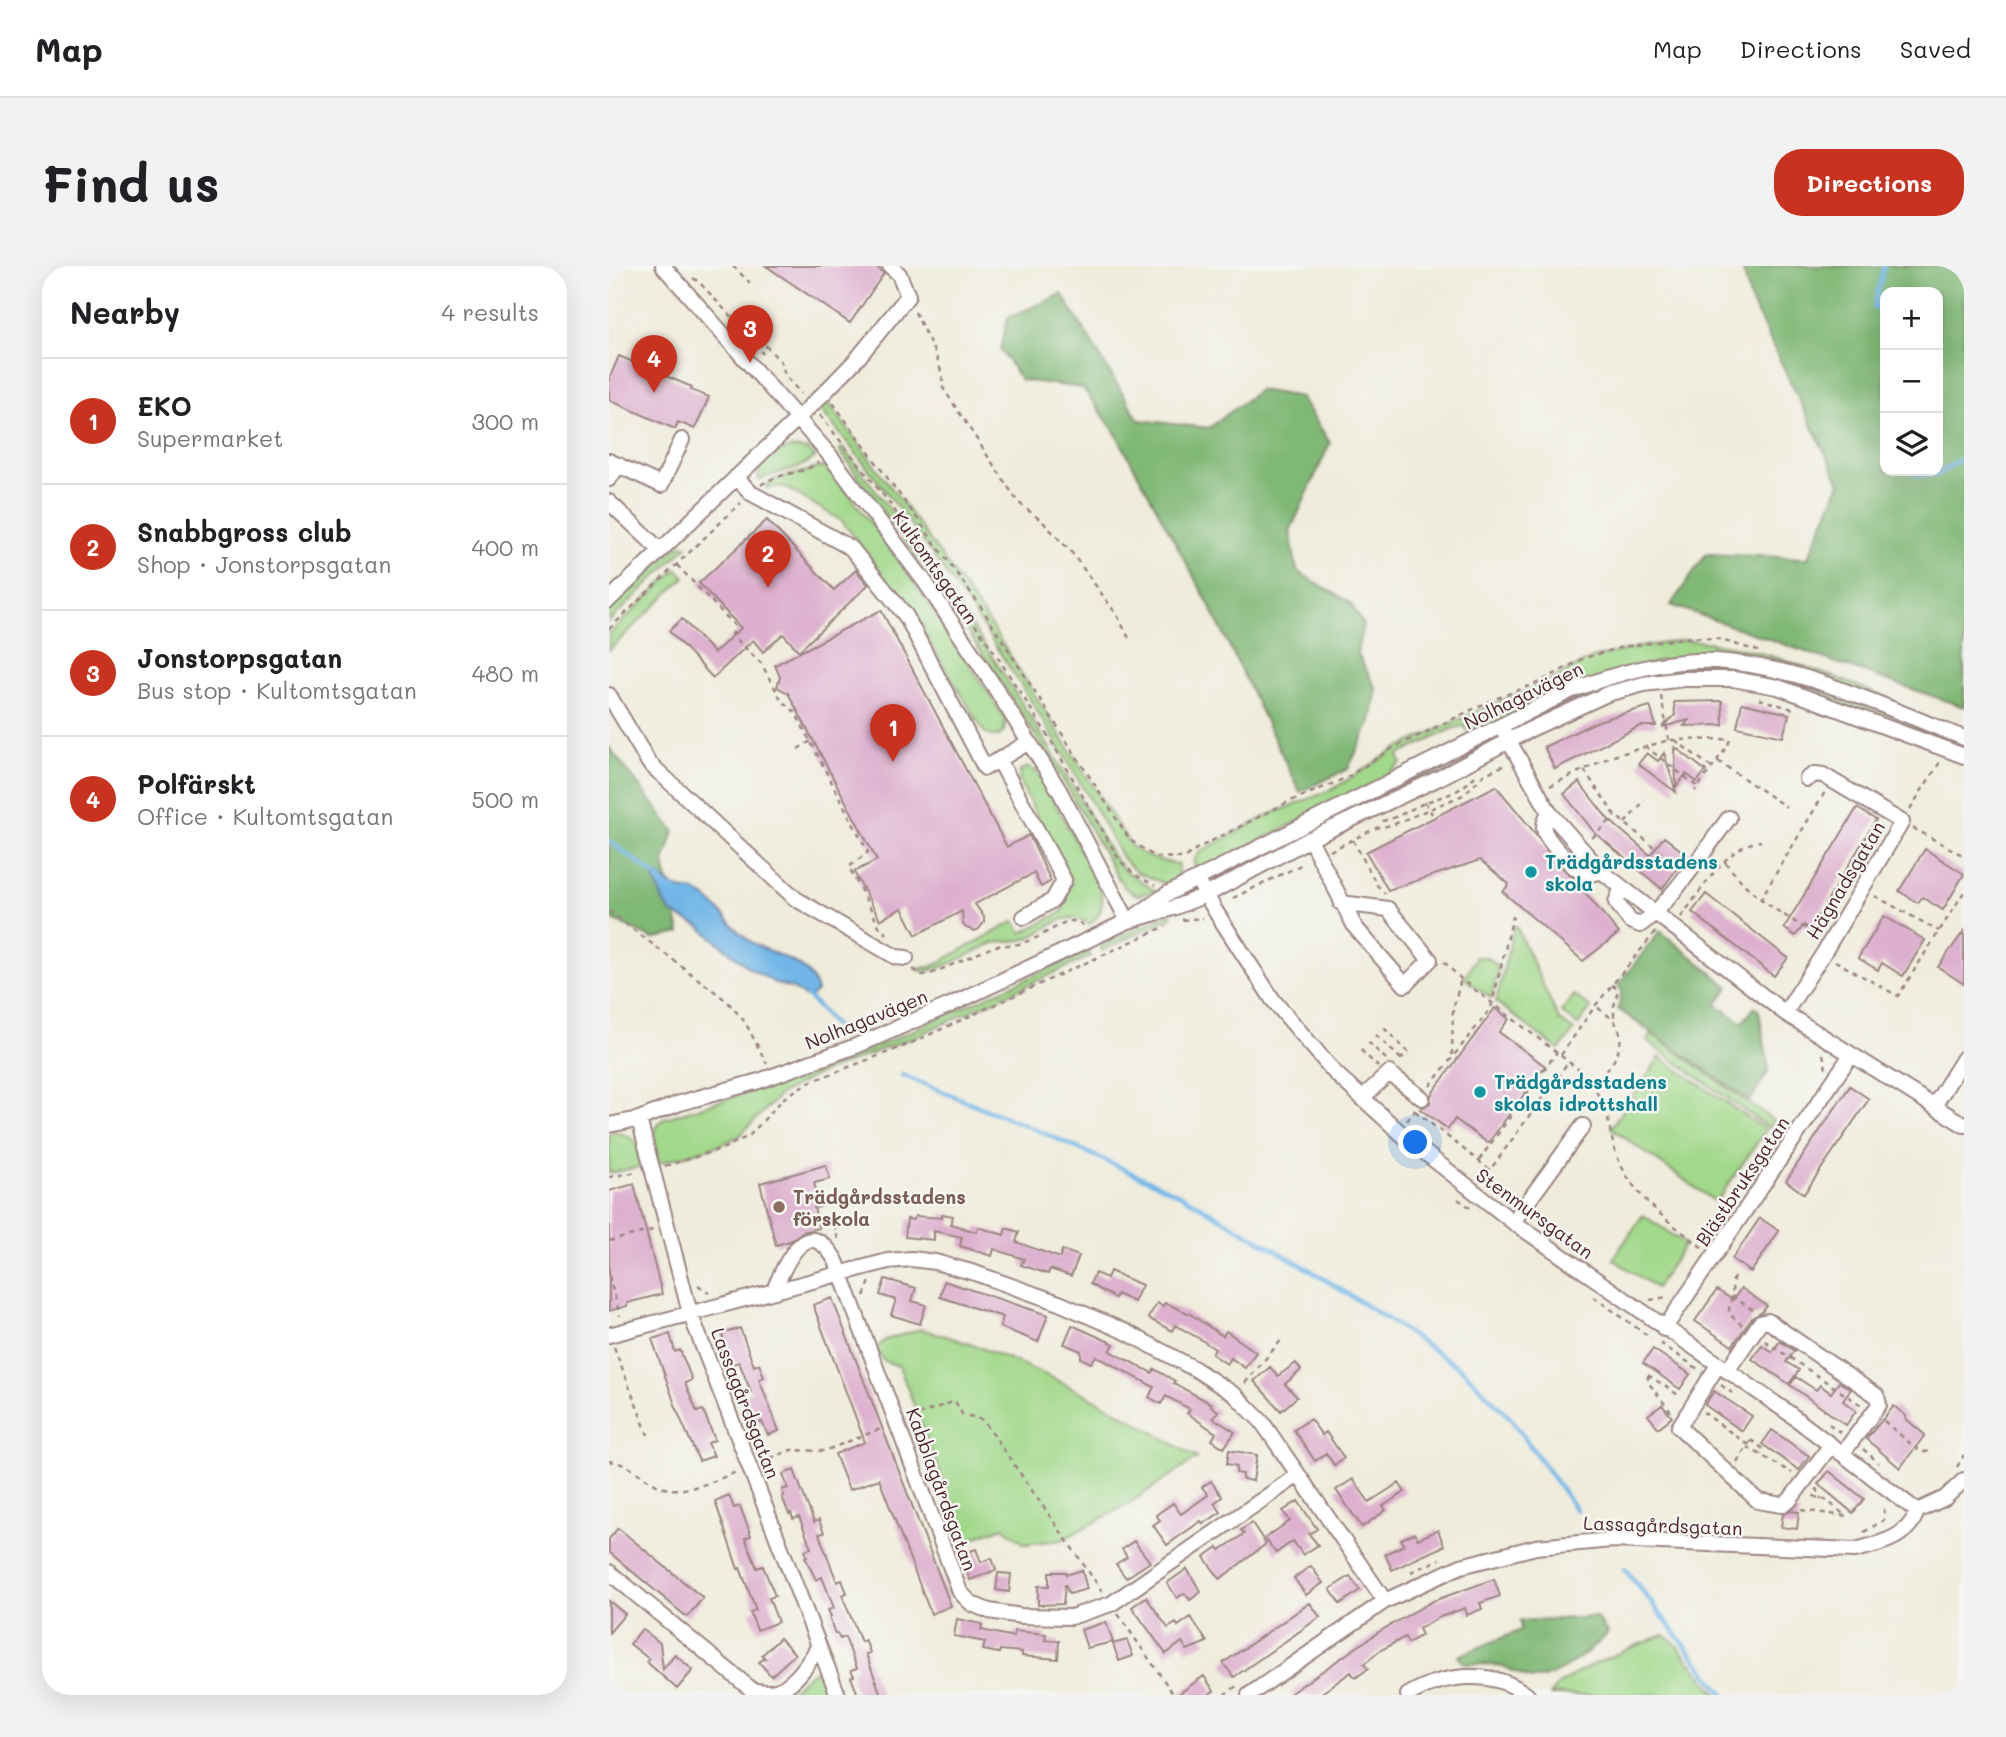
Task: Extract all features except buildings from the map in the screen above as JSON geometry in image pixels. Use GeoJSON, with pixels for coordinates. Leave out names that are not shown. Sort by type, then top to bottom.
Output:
{"type":"FeatureCollection","features":[{"type":"Feature","properties":{"kind":"street"},"geometry":{"type":"LineString","coordinates":[[609,600],[857,359],[908,296],[899,274],[890,266]]}},
{"type":"Feature","properties":{"kind":"street","name":"Kultomtsgatan"},"geometry":{"type":"LineString","coordinates":[[663,267],[799,418],[879,518],[925,582],[1059,790],[1128,921]]}},
{"type":"Feature","properties":{"kind":"street"},"geometry":{"type":"LineString","coordinates":[[609,479],[614,463],[661,485],[682,440]]}},
{"type":"Feature","properties":{"kind":"street"},"geometry":{"type":"LineString","coordinates":[[736,477],[751,493],[851,548],[906,616],[985,768],[1029,742]]}},
{"type":"Feature","properties":{"kind":"street"},"geometry":{"type":"LineString","coordinates":[[609,502],[659,550]]}},
{"type":"Feature","properties":{"kind":"street","name":"Nolhagavägen"},"geometry":{"type":"LineString","coordinates":[[1128,921],[1167,894],[1570,691],[1643,667],[1714,661],[1744,664],[1800,676],[1964,738]]}},
{"type":"Feature","properties":{"kind":"street","name":"Nolhagavägen"},"geometry":{"type":"LineString","coordinates":[[609,1125],[639,1119],[680,1103],[774,1076],[856,1046],[1128,921],[1206,895],[1310,839],[1607,694],[1644,684],[1683,679],[1733,678],[1778,687],[1964,756]]}},
{"type":"Feature","properties":{"kind":"street"},"geometry":{"type":"LineString","coordinates":[[609,695],[649,763],[796,899],[909,963]]}},
{"type":"Feature","properties":{"kind":"street"},"geometry":{"type":"LineString","coordinates":[[1501,726],[1549,811],[1601,871],[1656,911],[1677,922],[1785,1013],[1964,1125]]}},
{"type":"Feature","properties":{"kind":"street"},"geometry":{"type":"LineString","coordinates":[[999,760],[1064,880],[1053,900],[1024,917]]}},
{"type":"Feature","properties":{"kind":"street","name":"Hägnadsgatan"},"geometry":{"type":"LineString","coordinates":[[1785,1013],[1902,822],[1823,775],[1815,774],[1807,779]]}},
{"type":"Feature","properties":{"kind":"street"},"geometry":{"type":"LineString","coordinates":[[1622,887],[1616,902],[1630,921],[1640,925],[1656,911],[1729,818]]}},
{"type":"Feature","properties":{"kind":"street"},"geometry":{"type":"LineString","coordinates":[[1310,839],[1341,903],[1355,927],[1405,985],[1430,960],[1388,909],[1341,903]]}},
{"type":"Feature","properties":{"kind":"street","name":"Stenmursgatan"},"geometry":{"type":"LineString","coordinates":[[1197,879],[1273,1000],[1335,1073],[1415,1145],[1513,1222],[1664,1329],[1718,1371],[1837,1450],[1917,1511]]}},
{"type":"Feature","properties":{"kind":"street","name":"Blästbruksgatan"},"geometry":{"type":"LineString","coordinates":[[1664,1329],[1851,1055]]}},
{"type":"Feature","properties":{"kind":"street"},"geometry":{"type":"LineString","coordinates":[[1934,1107],[1964,1058]]}},
{"type":"Feature","properties":{"kind":"street"},"geometry":{"type":"LineString","coordinates":[[1362,1098],[1389,1073],[1418,1105]]}},
{"type":"Feature","properties":{"kind":"street","name":"Lassagårdsgatan"},"geometry":{"type":"LineString","coordinates":[[639,1119],[690,1313],[838,1695]]}},
{"type":"Feature","properties":{"kind":"street"},"geometry":{"type":"LineString","coordinates":[[1513,1222],[1535,1183],[1583,1126]]}},
{"type":"Feature","properties":{"kind":"street"},"geometry":{"type":"LineString","coordinates":[[774,1290],[785,1263],[796,1247],[812,1241],[822,1243],[830,1251],[838,1267]]}},
{"type":"Feature","properties":{"kind":"street"},"geometry":{"type":"LineString","coordinates":[[611,1338],[774,1290],[838,1267],[912,1259],[935,1262],[1059,1303],[1126,1332],[1195,1369],[1235,1395],[1262,1422],[1385,1601]]}},
{"type":"Feature","properties":{"kind":"street","name":"Kabblagårdsgatan"},"geometry":{"type":"LineString","coordinates":[[838,1267],[960,1592],[972,1604],[989,1611],[1021,1616],[1070,1617],[1111,1604],[1298,1475]]}},
{"type":"Feature","properties":{"kind":"street"},"geometry":{"type":"LineString","coordinates":[[1768,1321],[1877,1396],[1879,1405],[1789,1501],[1782,1505],[1758,1501],[1679,1427],[1718,1371],[1760,1323],[1768,1321]]}},
{"type":"Feature","properties":{"kind":"street","name":"Lassagårdsgatan"},"geometry":{"type":"LineString","coordinates":[[1249,1695],[1385,1601],[1461,1566],[1536,1547],[1612,1540],[1855,1550],[1875,1545],[1910,1527],[1917,1511],[1945,1498],[1960,1474]]}},
{"type":"Feature","properties":{"kind":"street"},"geometry":{"type":"LineString","coordinates":[[609,1572],[751,1690],[772,1693],[788,1684],[809,1664],[818,1647]]}},
{"type":"Feature","properties":{"kind":"street"},"geometry":{"type":"LineString","coordinates":[[1408,1695],[1432,1684],[1468,1677],[1498,1680],[1527,1695]]}},
{"type":"Feature","properties":{"kind":"path"},"geometry":{"type":"LineString","coordinates":[[733,266],[750,283]]}},
{"type":"Feature","properties":{"kind":"path"},"geometry":{"type":"LineString","coordinates":[[908,296],[943,378],[943,388],[1018,502],[1044,522],[1072,553],[1117,615],[1131,642]]}},
{"type":"Feature","properties":{"kind":"path"},"geometry":{"type":"LineString","coordinates":[[753,340],[763,354]]}},
{"type":"Feature","properties":{"kind":"path"},"geometry":{"type":"LineString","coordinates":[[778,371],[785,375]]}},
{"type":"Feature","properties":{"kind":"path"},"geometry":{"type":"LineString","coordinates":[[825,392],[979,604],[1130,840],[1155,857],[1184,858],[1196,849],[1286,803]]}},
{"type":"Feature","properties":{"kind":"path"},"geometry":{"type":"LineString","coordinates":[[609,629],[751,493],[776,476],[801,471],[819,462]]}},
{"type":"Feature","properties":{"kind":"path"},"geometry":{"type":"LineString","coordinates":[[677,565],[735,626],[732,635],[776,687],[782,701],[795,712],[868,852],[849,867],[880,928],[894,941]]}},
{"type":"Feature","properties":{"kind":"path"},"geometry":{"type":"LineString","coordinates":[[1652,698],[1661,696],[1669,740]]}},
{"type":"Feature","properties":{"kind":"path"},"geometry":{"type":"LineString","coordinates":[[1751,697],[1801,711]]}},
{"type":"Feature","properties":{"kind":"path"},"geometry":{"type":"LineString","coordinates":[[1549,787],[1610,757],[1645,746],[1669,740],[1730,740],[1695,792]]}},
{"type":"Feature","properties":{"kind":"path"},"geometry":{"type":"LineString","coordinates":[[1675,740],[1712,768]]}},
{"type":"Feature","properties":{"kind":"path"},"geometry":{"type":"LineString","coordinates":[[798,749],[811,741]]}},
{"type":"Feature","properties":{"kind":"path"},"geometry":{"type":"LineString","coordinates":[[1645,746],[1698,787]]}},
{"type":"Feature","properties":{"kind":"path"},"geometry":{"type":"LineString","coordinates":[[1610,757],[1614,762]]}},
{"type":"Feature","properties":{"kind":"path"},"geometry":{"type":"LineString","coordinates":[[1718,761],[1786,807]]}},
{"type":"Feature","properties":{"kind":"path"},"geometry":{"type":"LineString","coordinates":[[1940,762],[1902,822],[1964,856]]}},
{"type":"Feature","properties":{"kind":"path"},"geometry":{"type":"LineString","coordinates":[[1233,898],[1353,839],[1463,795],[1485,774],[1510,763]]}},
{"type":"Feature","properties":{"kind":"path"},"geometry":{"type":"LineString","coordinates":[[1584,770],[1615,816],[1681,868],[1677,873],[1684,877]]}},
{"type":"Feature","properties":{"kind":"path"},"geometry":{"type":"LineString","coordinates":[[1544,778],[1553,794]]}},
{"type":"Feature","properties":{"kind":"path"},"geometry":{"type":"LineString","coordinates":[[1760,900],[1832,781]]}},
{"type":"Feature","properties":{"kind":"path"},"geometry":{"type":"LineString","coordinates":[[1423,797],[1432,814]]}},
{"type":"Feature","properties":{"kind":"path"},"geometry":{"type":"LineString","coordinates":[[1625,824],[1645,800]]}},
{"type":"Feature","properties":{"kind":"path"},"geometry":{"type":"LineString","coordinates":[[1597,846],[1589,840],[1615,816]]}},
{"type":"Feature","properties":{"kind":"path"},"geometry":{"type":"LineString","coordinates":[[1353,839],[1377,885],[1386,895]]}},
{"type":"Feature","properties":{"kind":"path"},"geometry":{"type":"LineString","coordinates":[[1656,911],[1677,922],[1730,854],[1748,843],[1761,841]]}},
{"type":"Feature","properties":{"kind":"path"},"geometry":{"type":"LineString","coordinates":[[1724,862],[1760,900],[1898,996],[1964,892]]}},
{"type":"Feature","properties":{"kind":"path"},"geometry":{"type":"LineString","coordinates":[[1863,889],[1940,931]]}},
{"type":"Feature","properties":{"kind":"path"},"geometry":{"type":"LineString","coordinates":[[609,911],[727,1001],[745,1022],[774,1076]]}},
{"type":"Feature","properties":{"kind":"path"},"geometry":{"type":"LineString","coordinates":[[1561,1055],[1595,1006],[1660,927],[1656,911]]}},
{"type":"Feature","properties":{"kind":"path"},"geometry":{"type":"LineString","coordinates":[[1452,1055],[1458,1053],[1492,1003],[1513,916]]}},
{"type":"Feature","properties":{"kind":"path"},"geometry":{"type":"LineString","coordinates":[[909,963],[922,975],[931,974],[995,946],[1020,944],[1036,938],[1067,921],[1077,921],[1085,926]]}},
{"type":"Feature","properties":{"kind":"path"},"geometry":{"type":"LineString","coordinates":[[609,1177],[653,1169],[724,1148],[749,1136],[784,1098],[807,1083],[907,1045],[1167,925]]}},
{"type":"Feature","properties":{"kind":"path"},"geometry":{"type":"LineString","coordinates":[[1437,954],[1461,979],[1569,1061],[1593,1085],[1607,1115],[1615,1151],[1623,1170],[1646,1201],[1703,1248]]}},
{"type":"Feature","properties":{"kind":"path"},"geometry":{"type":"LineString","coordinates":[[1415,1128],[1407,1121],[1452,1055],[1453,1009],[1461,979]]}},
{"type":"Feature","properties":{"kind":"path"},"geometry":{"type":"LineString","coordinates":[[1593,1085],[1603,1078],[1615,1060],[1619,1038],[1614,1021],[1614,1006],[1618,990],[1612,985]]}},
{"type":"Feature","properties":{"kind":"path"},"geometry":{"type":"LineString","coordinates":[[1595,1006],[1614,1021]]}},
{"type":"Feature","properties":{"kind":"path"},"geometry":{"type":"LineString","coordinates":[[1368,1042],[1388,1062],[1401,1059],[1408,1052],[1384,1028]]}},
{"type":"Feature","properties":{"kind":"path"},"geometry":{"type":"LineString","coordinates":[[1377,1035],[1401,1059]]}},
{"type":"Feature","properties":{"kind":"path"},"geometry":{"type":"LineString","coordinates":[[1821,1046],[1826,1068]]}},
{"type":"Feature","properties":{"kind":"path"},"geometry":{"type":"LineString","coordinates":[[1361,1050],[1381,1069]]}},
{"type":"Feature","properties":{"kind":"path"},"geometry":{"type":"LineString","coordinates":[[1478,1161],[1557,1052]]}},
{"type":"Feature","properties":{"kind":"path"},"geometry":{"type":"LineString","coordinates":[[1418,1105],[1490,1170],[1569,1061]]}},
{"type":"Feature","properties":{"kind":"path"},"geometry":{"type":"LineString","coordinates":[[1458,1199],[1479,1214]]}},
{"type":"Feature","properties":{"kind":"path"},"geometry":{"type":"LineString","coordinates":[[832,1215],[843,1259],[838,1267]]}},
{"type":"Feature","properties":{"kind":"path"},"geometry":{"type":"LineString","coordinates":[[609,1241],[655,1230]]}},
{"type":"Feature","properties":{"kind":"path"},"geometry":{"type":"LineString","coordinates":[[856,1315],[879,1264]]}},
{"type":"Feature","properties":{"kind":"path"},"geometry":{"type":"LineString","coordinates":[[695,1273],[698,1286],[711,1294]]}},
{"type":"Feature","properties":{"kind":"path"},"geometry":{"type":"LineString","coordinates":[[609,1276],[620,1318]]}},
{"type":"Feature","properties":{"kind":"path"},"geometry":{"type":"LineString","coordinates":[[1734,1277],[1732,1296],[1728,1303],[1730,1315],[1873,1413],[1918,1450],[1931,1451]]}},
{"type":"Feature","properties":{"kind":"path"},"geometry":{"type":"LineString","coordinates":[[1586,1291],[1718,1371],[1733,1393]]}},
{"type":"Feature","properties":{"kind":"path"},"geometry":{"type":"LineString","coordinates":[[1732,1296],[1761,1316],[1764,1322]]}},
{"type":"Feature","properties":{"kind":"path"},"geometry":{"type":"LineString","coordinates":[[1650,1300],[1670,1297]]}},
{"type":"Feature","properties":{"kind":"path"},"geometry":{"type":"LineString","coordinates":[[611,1338],[648,1435]]}},
{"type":"Feature","properties":{"kind":"path"},"geometry":{"type":"LineString","coordinates":[[1250,1392],[1243,1385],[1283,1338]]}},
{"type":"Feature","properties":{"kind":"path"},"geometry":{"type":"LineString","coordinates":[[1648,1375],[1648,1382],[1681,1424]]}},
{"type":"Feature","properties":{"kind":"path"},"geometry":{"type":"LineString","coordinates":[[609,1461],[632,1467],[661,1487],[680,1491],[791,1450],[824,1451],[955,1401],[962,1414],[983,1420],[1174,1695]]}},
{"type":"Feature","properties":{"kind":"path"},"geometry":{"type":"LineString","coordinates":[[1729,1474],[1752,1439],[1762,1448],[1761,1455]]}},
{"type":"Feature","properties":{"kind":"path"},"geometry":{"type":"LineString","coordinates":[[1747,1447],[1769,1458],[1819,1492],[1821,1499]]}},
{"type":"Feature","properties":{"kind":"path"},"geometry":{"type":"LineString","coordinates":[[1960,1474],[1964,1455]]}},
{"type":"Feature","properties":{"kind":"path"},"geometry":{"type":"LineString","coordinates":[[1782,1505],[1846,1516],[1825,1499],[1821,1499],[1806,1484]]}},
{"type":"Feature","properties":{"kind":"path"},"geometry":{"type":"LineString","coordinates":[[1856,1537],[1884,1520],[1886,1506],[1881,1502]]}},
{"type":"Feature","properties":{"kind":"path"},"geometry":{"type":"LineString","coordinates":[[1403,1576],[1443,1558]]}},
{"type":"Feature","properties":{"kind":"path"},"geometry":{"type":"LineString","coordinates":[[1224,1695],[1246,1679]]}},
{"type":"Feature","properties":{"kind":"green space"},"geometry":{"type":"Polygon","coordinates":[[[1742,266],[1964,266],[1964,707],[1671,605],[1706,554],[1808,558],[1840,483],[1751,301],[1742,266]]]}},
{"type":"Feature","properties":{"kind":"green space"},"geometry":{"type":"Polygon","coordinates":[[[1062,294],[1139,420],[1209,428],[1259,390],[1301,397],[1330,443],[1290,531],[1297,571],[1350,603],[1363,624],[1357,653],[1377,690],[1371,721],[1348,769],[1300,792],[1211,608],[1115,432],[1083,388],[1021,380],[1000,349],[1008,318],[1062,294]]]}},
{"type":"Feature","properties":{"kind":"green space"},"geometry":{"type":"Polygon","coordinates":[[[826,400],[989,623],[1131,846],[1153,858],[1179,864],[1177,878],[1168,885],[1136,872],[1123,859],[1056,741],[983,627],[905,516],[821,410],[826,400]]]}},
{"type":"Feature","properties":{"kind":"green space"},"geometry":{"type":"Polygon","coordinates":[[[794,448],[808,450],[815,457],[796,468],[760,480],[758,478],[765,461],[782,451],[794,448]]]}},
{"type":"Feature","properties":{"kind":"green space"},"geometry":{"type":"Polygon","coordinates":[[[843,448],[917,546],[986,647],[1113,857],[1124,870],[1156,891],[1137,895],[1125,888],[1025,719],[839,450],[843,448]]]}},
{"type":"Feature","properties":{"kind":"green space"},"geometry":{"type":"Polygon","coordinates":[[[822,467],[829,469],[876,530],[985,688],[1006,720],[1004,731],[999,736],[984,732],[916,619],[842,521],[783,486],[766,488],[766,485],[776,479],[822,467]]]}},
{"type":"Feature","properties":{"kind":"green space"},"geometry":{"type":"Polygon","coordinates":[[[680,544],[688,545],[609,622],[609,610],[680,544]]]}},
{"type":"Feature","properties":{"kind":"green space"},"geometry":{"type":"Polygon","coordinates":[[[677,569],[685,577],[609,650],[609,634],[677,569]]]}},
{"type":"Feature","properties":{"kind":"green space"},"geometry":{"type":"Polygon","coordinates":[[[1685,640],[1738,648],[1790,662],[1892,699],[1895,707],[1802,672],[1660,660],[1471,736],[1464,726],[1454,728],[1398,755],[1401,763],[1384,779],[1198,871],[1194,865],[1194,860],[1201,851],[1269,815],[1333,789],[1398,748],[1544,684],[1592,658],[1685,640]]]}},
{"type":"Feature","properties":{"kind":"green space"},"geometry":{"type":"Polygon","coordinates":[[[1716,665],[1799,681],[1964,743],[1964,751],[1795,687],[1681,673],[1521,729],[1518,727],[1523,720],[1570,695],[1651,670],[1716,665]]]}},
{"type":"Feature","properties":{"kind":"green space"},"geometry":{"type":"Polygon","coordinates":[[[609,747],[674,831],[664,863],[680,933],[653,939],[609,918],[609,747]]]}},
{"type":"Feature","properties":{"kind":"green space"},"geometry":{"type":"Polygon","coordinates":[[[1467,747],[1471,755],[1216,878],[1216,876],[1467,747]]]}},
{"type":"Feature","properties":{"kind":"green space"},"geometry":{"type":"Polygon","coordinates":[[[1028,767],[1038,772],[1098,882],[1102,893],[1101,910],[1090,924],[1072,918],[1064,919],[1026,939],[994,943],[945,966],[919,970],[916,968],[931,967],[1015,921],[1022,933],[1062,912],[1071,882],[1019,781],[1020,771],[1028,767]]]}},
{"type":"Feature","properties":{"kind":"green space"},"geometry":{"type":"Polygon","coordinates":[[[1169,913],[1172,917],[1102,951],[1100,946],[1169,913]]]}},
{"type":"Feature","properties":{"kind":"green space"},"geometry":{"type":"Polygon","coordinates":[[[1514,926],[1559,1020],[1574,1031],[1559,1050],[1496,1002],[1514,926]]]}},
{"type":"Feature","properties":{"kind":"green space"},"geometry":{"type":"Polygon","coordinates":[[[1660,931],[1729,987],[1716,1004],[1742,1023],[1755,1007],[1759,1011],[1769,1070],[1750,1101],[1618,1009],[1622,991],[1618,985],[1660,931]]]}},
{"type":"Feature","properties":{"kind":"green space"},"geometry":{"type":"Polygon","coordinates":[[[1088,951],[1091,956],[923,1033],[812,1077],[780,1095],[738,1137],[659,1163],[654,1134],[663,1119],[814,1071],[878,1046],[1088,951]]]}},
{"type":"Feature","properties":{"kind":"green space"},"geometry":{"type":"Polygon","coordinates":[[[1476,957],[1487,957],[1499,968],[1491,998],[1466,980],[1465,977],[1476,957]]]}},
{"type":"Feature","properties":{"kind":"green space"},"geometry":{"type":"Polygon","coordinates":[[[1574,995],[1591,1008],[1578,1025],[1561,1012],[1574,995]]]}},
{"type":"Feature","properties":{"kind":"green space"},"geometry":{"type":"Polygon","coordinates":[[[1652,1034],[1774,1121],[1769,1128],[1647,1041],[1652,1034]]]}},
{"type":"Feature","properties":{"kind":"green space"},"geometry":{"type":"Polygon","coordinates":[[[1660,1057],[1766,1130],[1716,1202],[1611,1128],[1660,1057]]]}},
{"type":"Feature","properties":{"kind":"green space"},"geometry":{"type":"Polygon","coordinates":[[[609,1133],[628,1136],[636,1143],[645,1166],[609,1173],[609,1133]]]}},
{"type":"Feature","properties":{"kind":"green space"},"geometry":{"type":"Polygon","coordinates":[[[1643,1215],[1685,1244],[1656,1288],[1613,1259],[1643,1215]]]}},
{"type":"Feature","properties":{"kind":"green space"},"geometry":{"type":"Polygon","coordinates":[[[921,1329],[1029,1367],[1098,1401],[1197,1458],[1127,1505],[1062,1540],[1025,1544],[1003,1527],[966,1541],[899,1366],[884,1361],[875,1350],[885,1340],[921,1329]]]}},
{"type":"Feature","properties":{"kind":"green space"},"geometry":{"type":"Polygon","coordinates":[[[1596,1617],[1608,1633],[1574,1662],[1542,1678],[1522,1676],[1494,1665],[1464,1664],[1458,1656],[1521,1630],[1520,1621],[1596,1617]]]}},
{"type":"Feature","properties":{"kind":"green space"},"geometry":{"type":"Polygon","coordinates":[[[1664,1635],[1673,1641],[1718,1695],[1550,1695],[1557,1687],[1584,1669],[1664,1635]]]}},
{"type":"Feature","properties":{"kind":"green space"},"geometry":{"type":"Polygon","coordinates":[[[813,1671],[821,1672],[829,1695],[785,1695],[813,1671]]]}},
{"type":"Feature","properties":{"kind":"water"},"geometry":{"type":"Polygon","coordinates":[[[657,874],[677,888],[700,894],[747,939],[797,964],[812,979],[817,991],[810,998],[777,984],[749,968],[699,926],[671,913],[654,878],[657,874]]]}},
{"type":"Feature","properties":{"kind":"waterway"},"geometry":{"type":"LineString","coordinates":[[1880,309],[1874,308],[1884,266]]}},
{"type":"Feature","properties":{"kind":"waterway"},"geometry":{"type":"LineString","coordinates":[[1943,471],[1964,459]]}},
{"type":"Feature","properties":{"kind":"waterway"},"geometry":{"type":"LineString","coordinates":[[609,841],[659,878]]}},
{"type":"Feature","properties":{"kind":"waterway"},"geometry":{"type":"LineString","coordinates":[[806,994],[835,1026]]}},
{"type":"Feature","properties":{"kind":"waterway"},"geometry":{"type":"LineString","coordinates":[[902,1075],[1051,1136],[1181,1195],[1310,1270],[1387,1319],[1463,1370],[1512,1420],[1576,1510]]}},
{"type":"Feature","properties":{"kind":"waterway"},"geometry":{"type":"LineString","coordinates":[[1625,1569],[1724,1695]]}},
{"type":"Feature","properties":{"kind":"place","name":"Jonstorpsgatan"},"geometry":{"type":"Point","coordinates":[750,363]}},
{"type":"Feature","properties":{"kind":"place","name":"Polfärskt"},"geometry":{"type":"Point","coordinates":[654,393]}},
{"type":"Feature","properties":{"kind":"place","name":"Snabbgross club"},"geometry":{"type":"Point","coordinates":[768,588]}},
{"type":"Feature","properties":{"kind":"place","name":"EKO"},"geometry":{"type":"Point","coordinates":[893,762]}},
{"type":"Feature","properties":{"kind":"place","name":"Trädgårdsstadens skola"},"geometry":{"type":"Point","coordinates":[1531,872]}},
{"type":"Feature","properties":{"kind":"place","name":"Trädgårdsstadens skolas idrottshall"},"geometry":{"type":"Point","coordinates":[1480,1092]}},
{"type":"Feature","properties":{"kind":"place","name":"Trädgårdsstadens förskola"},"geometry":{"type":"Point","coordinates":[779,1207]}}]}
